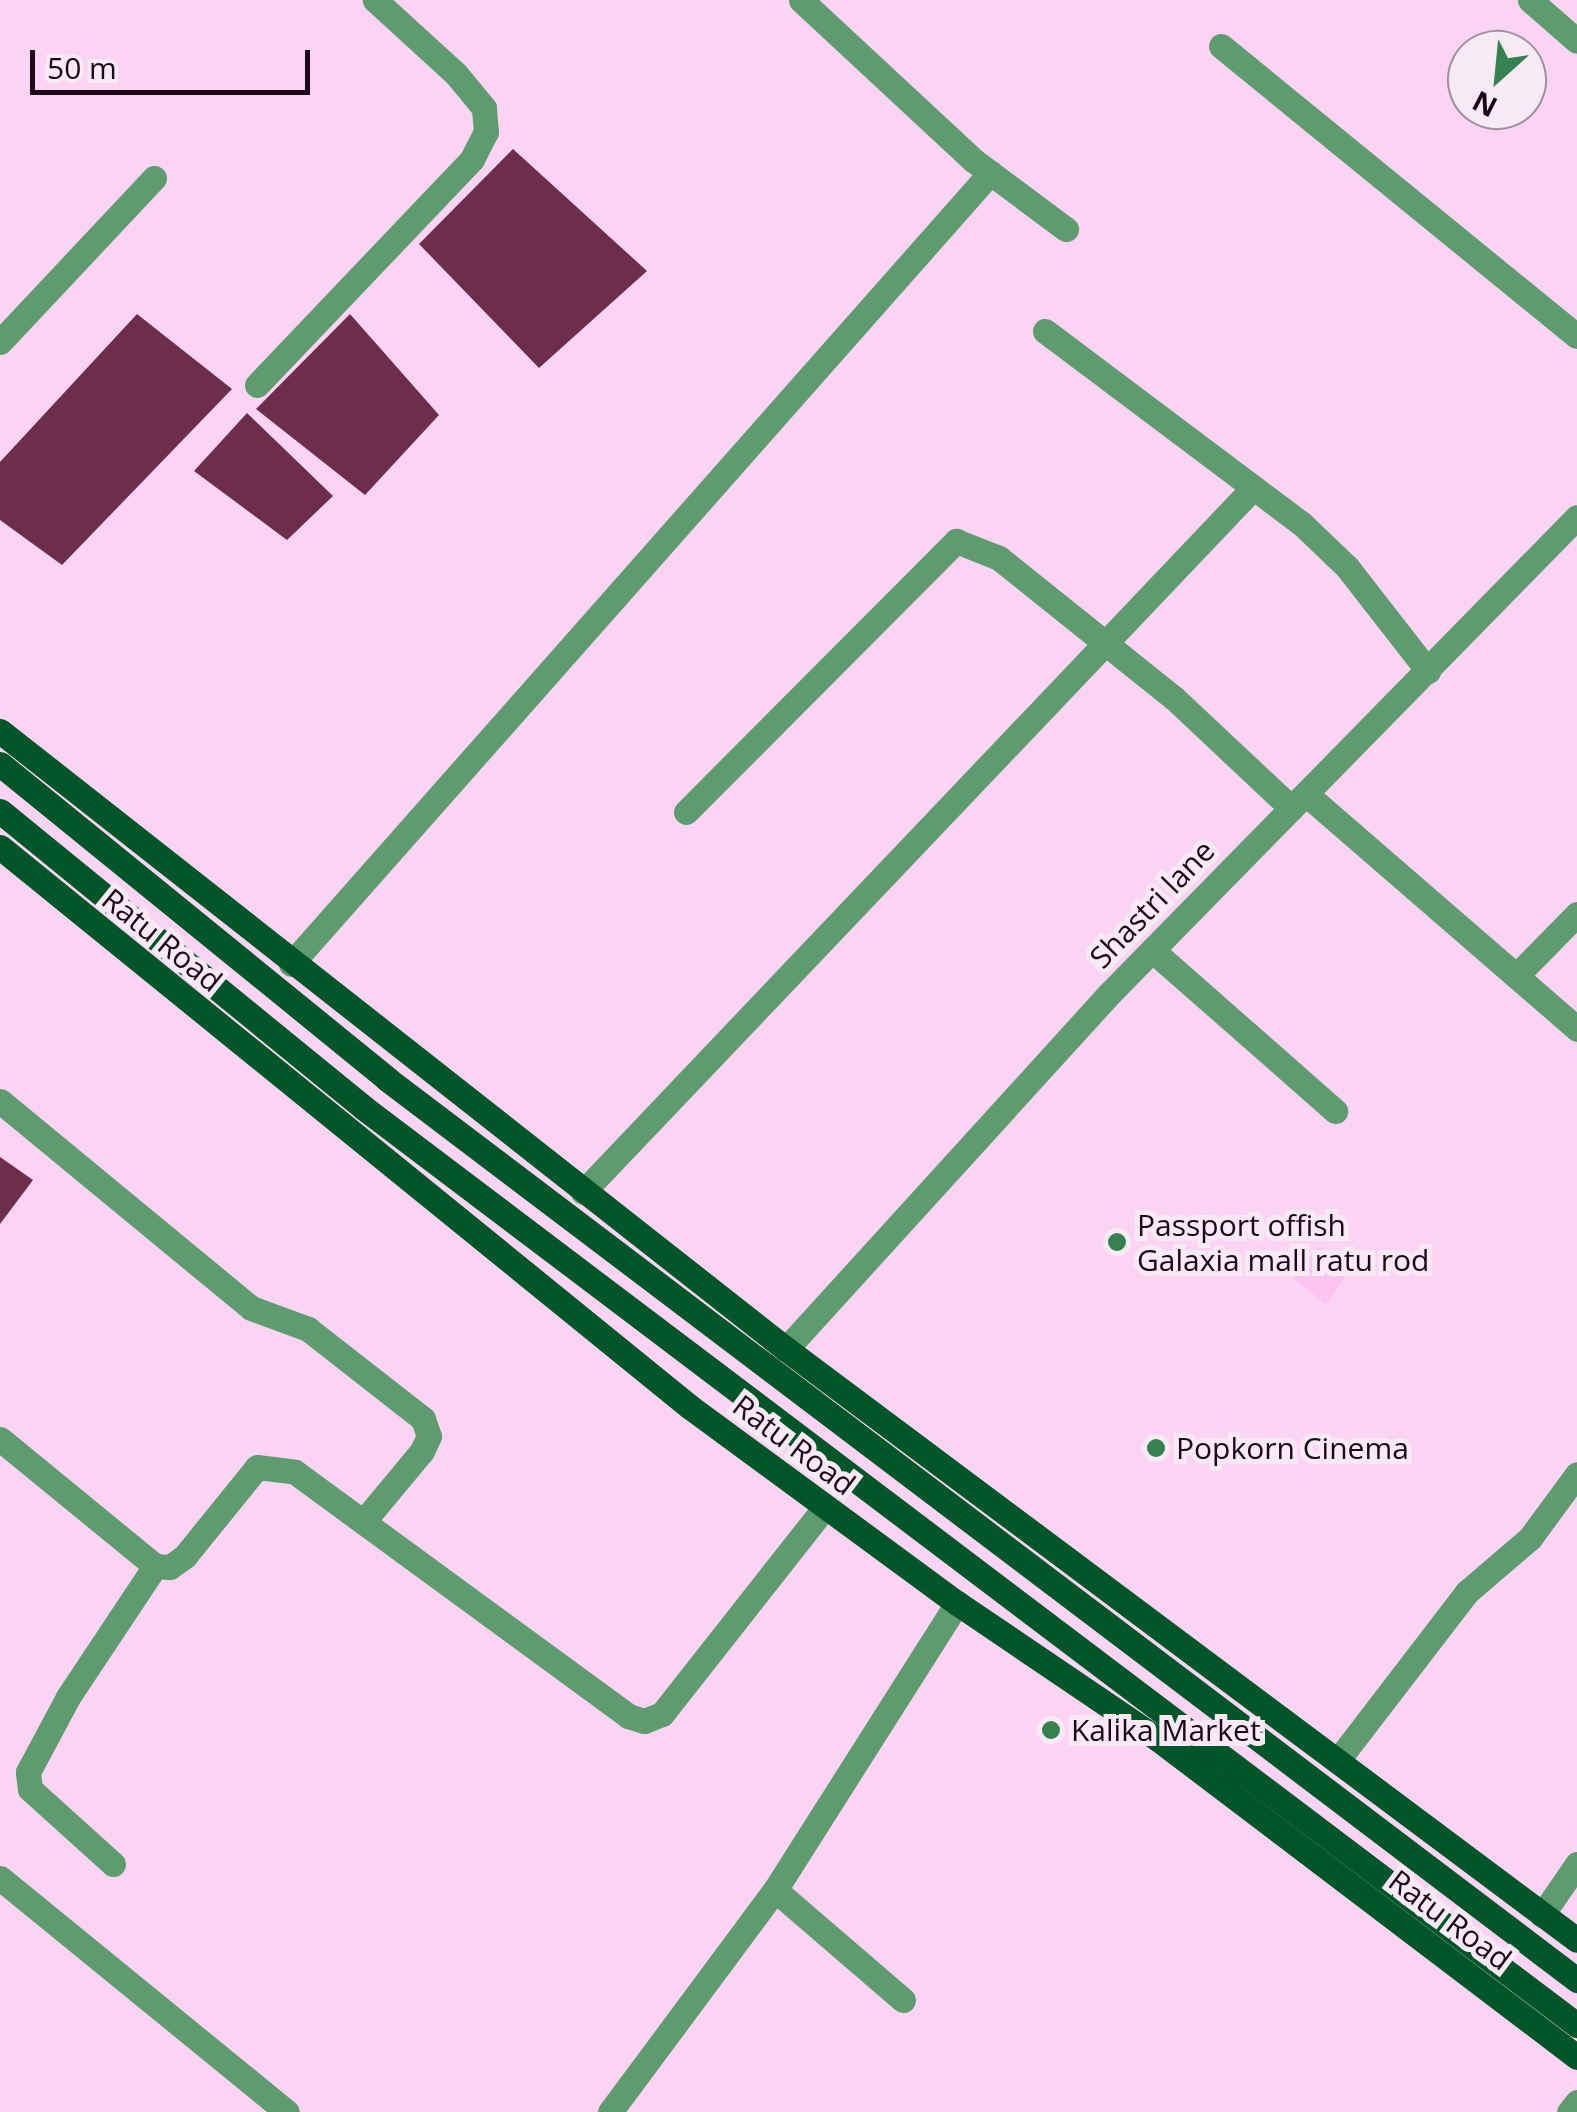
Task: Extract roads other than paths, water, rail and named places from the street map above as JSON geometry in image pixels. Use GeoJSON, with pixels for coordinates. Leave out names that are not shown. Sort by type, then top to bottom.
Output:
{"type":"FeatureCollection","features":[{"type":"Feature","properties":{"kind":"main road","name":"Ratu Road"},"geometry":{"type":"LineString","coordinates":[[0,731],[291,964],[786,1350],[1577,1940]]}},
{"type":"Feature","properties":{"kind":"main road"},"geometry":{"type":"LineString","coordinates":[[0,764],[386,1080],[1577,1980]]}},
{"type":"Feature","properties":{"kind":"main road"},"geometry":{"type":"LineString","coordinates":[[0,810],[364,1108],[1577,2025]]}},
{"type":"Feature","properties":{"kind":"main road","name":"Ratu Road"},"geometry":{"type":"LineString","coordinates":[[0,847],[824,1508],[1158,1740],[1577,2057]]}},
{"type":"Feature","properties":{"kind":"street"},"geometry":{"type":"LineString","coordinates":[[256,385],[472,159],[486,132],[484,108],[456,74],[375,0]]}},
{"type":"Feature","properties":{"kind":"street"},"geometry":{"type":"LineString","coordinates":[[801,0],[990,174],[1066,229]]}},
{"type":"Feature","properties":{"kind":"street"},"geometry":{"type":"LineString","coordinates":[[1530,0],[1577,42]]}},
{"type":"Feature","properties":{"kind":"street"},"geometry":{"type":"LineString","coordinates":[[1221,46],[1577,336]]}},
{"type":"Feature","properties":{"kind":"street"},"geometry":{"type":"LineString","coordinates":[[291,964],[990,174]]}},
{"type":"Feature","properties":{"kind":"street"},"geometry":{"type":"LineString","coordinates":[[0,342],[154,178]]}},
{"type":"Feature","properties":{"kind":"street"},"geometry":{"type":"LineString","coordinates":[[1045,330],[1253,488],[1347,567],[1428,671]]}},
{"type":"Feature","properties":{"kind":"street"},"geometry":{"type":"LineString","coordinates":[[583,1192],[1108,646],[1253,488]]}},
{"type":"Feature","properties":{"kind":"street","name":"Shastri lane"},"geometry":{"type":"LineString","coordinates":[[786,1350],[1152,950],[1577,516]]}},
{"type":"Feature","properties":{"kind":"street"},"geometry":{"type":"LineString","coordinates":[[686,812],[956,540],[1000,558],[1577,1028]]}},
{"type":"Feature","properties":{"kind":"street"},"geometry":{"type":"LineString","coordinates":[[1516,976],[1577,914]]}},
{"type":"Feature","properties":{"kind":"street"},"geometry":{"type":"LineString","coordinates":[[1152,950],[1335,1112]]}},
{"type":"Feature","properties":{"kind":"street"},"geometry":{"type":"LineString","coordinates":[[0,1102],[251,1308],[308,1328],[423,1419],[429,1436],[422,1451],[363,1522]]}},
{"type":"Feature","properties":{"kind":"street"},"geometry":{"type":"LineString","coordinates":[[0,1438],[154,1566],[170,1567],[185,1556],[257,1467],[295,1472],[628,1716],[644,1721],[662,1714],[824,1508]]}},
{"type":"Feature","properties":{"kind":"street"},"geometry":{"type":"LineString","coordinates":[[1338,1760],[1467,1592],[1530,1538],[1577,1474]]}},
{"type":"Feature","properties":{"kind":"street"},"geometry":{"type":"LineString","coordinates":[[113,1864],[30,1789],[28,1772],[68,1697],[154,1566]]}},
{"type":"Feature","properties":{"kind":"street"},"geometry":{"type":"LineString","coordinates":[[610,2112],[774,1890],[957,1603]]}},
{"type":"Feature","properties":{"kind":"street"},"geometry":{"type":"LineString","coordinates":[[1542,1915],[1577,1864]]}},
{"type":"Feature","properties":{"kind":"street"},"geometry":{"type":"LineString","coordinates":[[0,1878],[287,2112]]}},
{"type":"Feature","properties":{"kind":"street"},"geometry":{"type":"LineString","coordinates":[[774,1890],[904,2000]]}},
{"type":"Feature","properties":{"kind":"street"},"geometry":{"type":"LineString","coordinates":[[1569,2112],[1577,2102]]}},
{"type":"Feature","properties":{"kind":"place","name":"Passport offish Galaxia mall ratu rod"},"geometry":{"type":"Point","coordinates":[1117,1242]}},
{"type":"Feature","properties":{"kind":"place","name":"Popkorn Cinema"},"geometry":{"type":"Point","coordinates":[1156,1448]}},
{"type":"Feature","properties":{"kind":"place","name":"Kalika Market"},"geometry":{"type":"Point","coordinates":[1051,1730]}}]}
